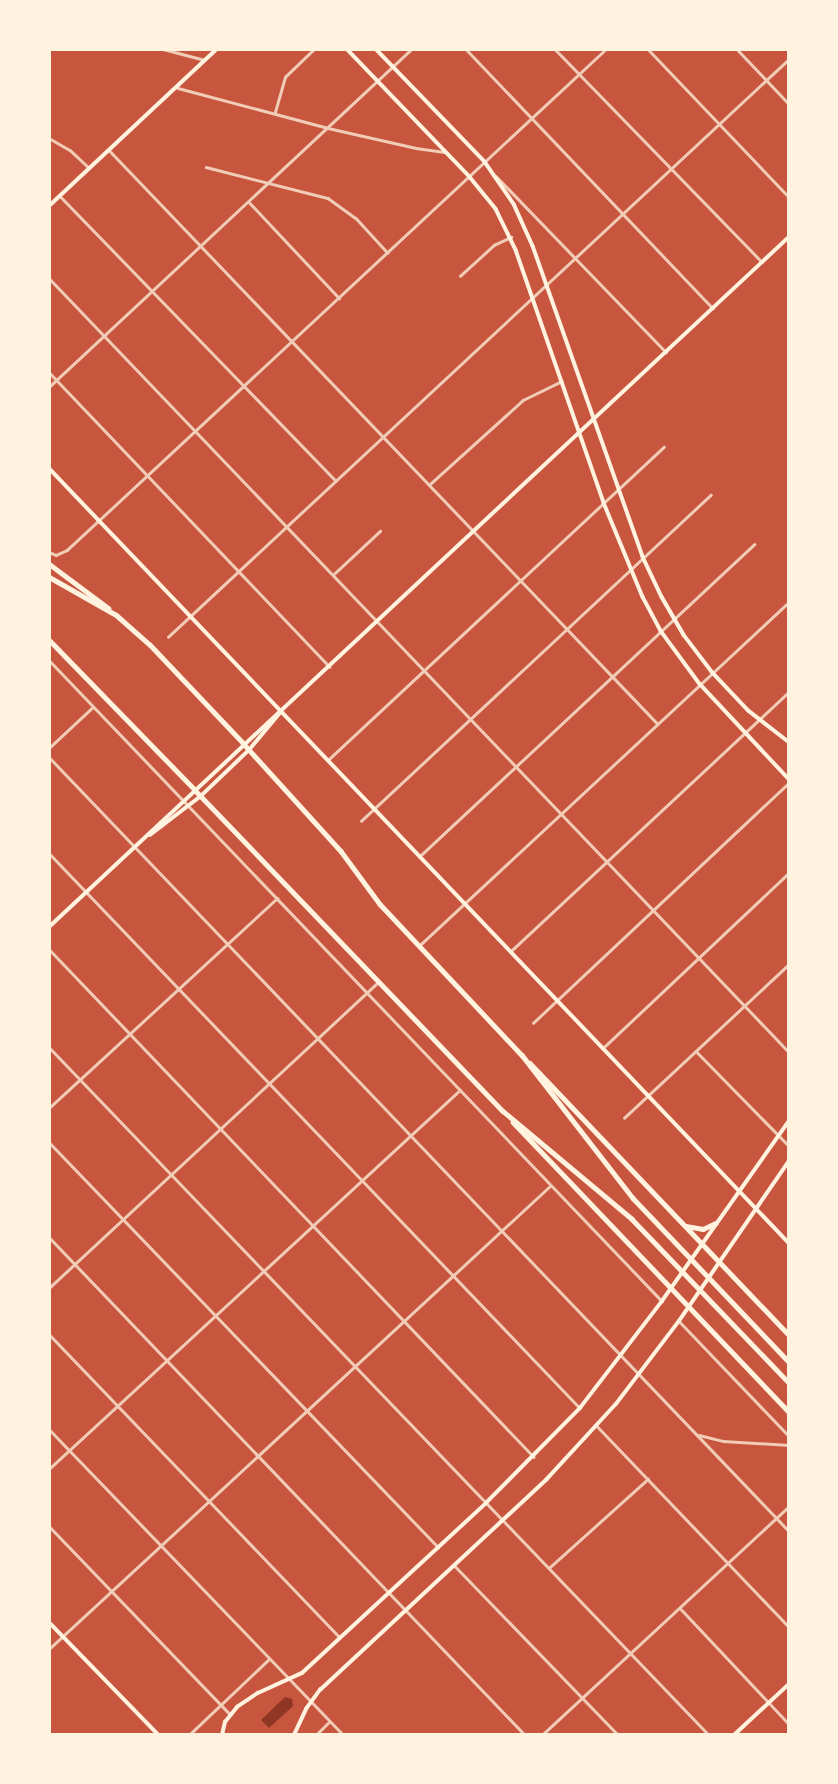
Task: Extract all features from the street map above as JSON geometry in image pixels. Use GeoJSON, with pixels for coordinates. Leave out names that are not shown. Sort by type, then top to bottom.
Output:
{"type":"FeatureCollection","features":[{"type":"Feature","properties":{"kind":"highway"},"geometry":{"type":"LineString","coordinates":[[49,564],[98,597],[150,645],[341,851],[380,904],[789,1335]]}},
{"type":"Feature","properties":{"kind":"highway"},"geometry":{"type":"LineString","coordinates":[[49,577],[116,615]]}},
{"type":"Feature","properties":{"kind":"highway"},"geometry":{"type":"LineString","coordinates":[[49,640],[789,1412]]}},
{"type":"Feature","properties":{"kind":"highway"},"geometry":{"type":"LineString","coordinates":[[522,1055],[633,1198],[789,1362]]}},
{"type":"Feature","properties":{"kind":"highway"},"geometry":{"type":"LineString","coordinates":[[503,1111],[632,1219],[789,1383]]}},
{"type":"Feature","properties":{"kind":"highway"},"geometry":{"type":"LineString","coordinates":[[685,1226],[703,1229],[716,1223]]}},
{"type":"Feature","properties":{"kind":"main road"},"geometry":{"type":"LineString","coordinates":[[49,206],[216,49]]}},
{"type":"Feature","properties":{"kind":"main road"},"geometry":{"type":"LineString","coordinates":[[347,49],[470,177],[496,209],[511,237],[604,503],[630,569],[661,631],[700,684],[789,781]]}},
{"type":"Feature","properties":{"kind":"main road"},"geometry":{"type":"LineString","coordinates":[[376,49],[485,162],[523,222],[643,557],[674,619],[713,673],[760,720],[789,742]]}},
{"type":"Feature","properties":{"kind":"main road"},"geometry":{"type":"LineString","coordinates":[[49,927],[146,838],[243,743],[475,533],[789,237]]}},
{"type":"Feature","properties":{"kind":"main road"},"geometry":{"type":"LineString","coordinates":[[49,468],[789,1243]]}},
{"type":"Feature","properties":{"kind":"main road"},"geometry":{"type":"LineString","coordinates":[[146,838],[201,796],[249,750],[281,711]]}},
{"type":"Feature","properties":{"kind":"main road"},"geometry":{"type":"LineString","coordinates":[[222,1735],[230,1714],[246,1700],[290,1680],[340,1637],[486,1503],[580,1408],[622,1356],[789,1121]]}},
{"type":"Feature","properties":{"kind":"main road"},"geometry":{"type":"LineString","coordinates":[[294,1735],[310,1702],[503,1520],[597,1426],[640,1375],[789,1161]]}},
{"type":"Feature","properties":{"kind":"main road"},"geometry":{"type":"LineString","coordinates":[[49,1622],[159,1735]]}},
{"type":"Feature","properties":{"kind":"main road"},"geometry":{"type":"LineString","coordinates":[[734,1735],[789,1684]]}},
{"type":"Feature","properties":{"kind":"street"},"geometry":{"type":"LineString","coordinates":[[163,49],[205,60]]}},
{"type":"Feature","properties":{"kind":"street"},"geometry":{"type":"LineString","coordinates":[[275,112],[285,77],[314,49]]}},
{"type":"Feature","properties":{"kind":"street"},"geometry":{"type":"LineString","coordinates":[[49,387],[412,49]]}},
{"type":"Feature","properties":{"kind":"street"},"geometry":{"type":"LineString","coordinates":[[466,49],[713,308]]}},
{"type":"Feature","properties":{"kind":"street"},"geometry":{"type":"LineString","coordinates":[[555,49],[762,262]]}},
{"type":"Feature","properties":{"kind":"street"},"geometry":{"type":"LineString","coordinates":[[49,552],[56,555],[67,551],[606,49]]}},
{"type":"Feature","properties":{"kind":"street"},"geometry":{"type":"LineString","coordinates":[[648,49],[789,197]]}},
{"type":"Feature","properties":{"kind":"street"},"geometry":{"type":"LineString","coordinates":[[737,49],[789,104]]}},
{"type":"Feature","properties":{"kind":"street"},"geometry":{"type":"LineString","coordinates":[[168,637],[789,59]]}},
{"type":"Feature","properties":{"kind":"street"},"geometry":{"type":"LineString","coordinates":[[176,87],[328,128],[446,152]]}},
{"type":"Feature","properties":{"kind":"street"},"geometry":{"type":"LineString","coordinates":[[49,138],[70,150],[89,168]]}},
{"type":"Feature","properties":{"kind":"street"},"geometry":{"type":"LineString","coordinates":[[108,150],[658,724]]}},
{"type":"Feature","properties":{"kind":"street"},"geometry":{"type":"LineString","coordinates":[[206,167],[328,198],[356,218],[388,253]]}},
{"type":"Feature","properties":{"kind":"street"},"geometry":{"type":"LineString","coordinates":[[492,172],[666,352]]}},
{"type":"Feature","properties":{"kind":"street"},"geometry":{"type":"LineString","coordinates":[[60,195],[336,481]]}},
{"type":"Feature","properties":{"kind":"street"},"geometry":{"type":"LineString","coordinates":[[249,202],[339,298]]}},
{"type":"Feature","properties":{"kind":"street"},"geometry":{"type":"LineString","coordinates":[[460,276],[494,245],[511,237]]}},
{"type":"Feature","properties":{"kind":"street"},"geometry":{"type":"LineString","coordinates":[[49,278],[789,1052]]}},
{"type":"Feature","properties":{"kind":"street"},"geometry":{"type":"LineString","coordinates":[[49,372],[330,667]]}},
{"type":"Feature","properties":{"kind":"street"},"geometry":{"type":"LineString","coordinates":[[429,485],[523,400],[562,381]]}},
{"type":"Feature","properties":{"kind":"street"},"geometry":{"type":"LineString","coordinates":[[328,760],[664,447]]}},
{"type":"Feature","properties":{"kind":"street"},"geometry":{"type":"LineString","coordinates":[[361,821],[710,495]]}},
{"type":"Feature","properties":{"kind":"street"},"geometry":{"type":"LineString","coordinates":[[333,575],[380,531]]}},
{"type":"Feature","properties":{"kind":"street"},"geometry":{"type":"LineString","coordinates":[[420,856],[754,544]]}},
{"type":"Feature","properties":{"kind":"street"},"geometry":{"type":"LineString","coordinates":[[419,946],[789,602]]}},
{"type":"Feature","properties":{"kind":"street"},"geometry":{"type":"LineString","coordinates":[[49,660],[662,1301]]}},
{"type":"Feature","properties":{"kind":"street"},"geometry":{"type":"LineString","coordinates":[[511,951],[789,692]]}},
{"type":"Feature","properties":{"kind":"street"},"geometry":{"type":"LineString","coordinates":[[49,748],[93,707]]}},
{"type":"Feature","properties":{"kind":"street"},"geometry":{"type":"LineString","coordinates":[[49,757],[789,1531]]}},
{"type":"Feature","properties":{"kind":"street"},"geometry":{"type":"LineString","coordinates":[[533,1023],[789,781]]}},
{"type":"Feature","properties":{"kind":"street"},"geometry":{"type":"LineString","coordinates":[[49,853],[580,1408]]}},
{"type":"Feature","properties":{"kind":"street"},"geometry":{"type":"LineString","coordinates":[[603,1048],[789,873]]}},
{"type":"Feature","properties":{"kind":"street"},"geometry":{"type":"LineString","coordinates":[[49,1108],[276,898]]}},
{"type":"Feature","properties":{"kind":"street"},"geometry":{"type":"LineString","coordinates":[[49,949],[534,1457]]}},
{"type":"Feature","properties":{"kind":"street"},"geometry":{"type":"LineString","coordinates":[[624,1118],[789,964]]}},
{"type":"Feature","properties":{"kind":"street"},"geometry":{"type":"LineString","coordinates":[[49,1288],[377,983]]}},
{"type":"Feature","properties":{"kind":"street"},"geometry":{"type":"LineString","coordinates":[[49,1047],[709,1735]]}},
{"type":"Feature","properties":{"kind":"street"},"geometry":{"type":"LineString","coordinates":[[696,1051],[789,1146]]}},
{"type":"Feature","properties":{"kind":"street"},"geometry":{"type":"LineString","coordinates":[[49,1469],[460,1090]]}},
{"type":"Feature","properties":{"kind":"street"},"geometry":{"type":"LineString","coordinates":[[49,1142],[438,1547]]}},
{"type":"Feature","properties":{"kind":"street"},"geometry":{"type":"LineString","coordinates":[[49,1649],[550,1186]]}},
{"type":"Feature","properties":{"kind":"street"},"geometry":{"type":"LineString","coordinates":[[49,1237],[525,1735]]}},
{"type":"Feature","properties":{"kind":"street"},"geometry":{"type":"LineString","coordinates":[[679,1321],[789,1436]]}},
{"type":"Feature","properties":{"kind":"street"},"geometry":{"type":"LineString","coordinates":[[49,1334],[340,1637]]}},
{"type":"Feature","properties":{"kind":"street"},"geometry":{"type":"LineString","coordinates":[[597,1426],[789,1627]]}},
{"type":"Feature","properties":{"kind":"street"},"geometry":{"type":"LineString","coordinates":[[49,1429],[343,1735]]}},
{"type":"Feature","properties":{"kind":"street"},"geometry":{"type":"LineString","coordinates":[[697,1434],[723,1441],[789,1445]]}},
{"type":"Feature","properties":{"kind":"street"},"geometry":{"type":"LineString","coordinates":[[549,1568],[648,1479]]}},
{"type":"Feature","properties":{"kind":"street"},"geometry":{"type":"LineString","coordinates":[[542,1735],[789,1506]]}},
{"type":"Feature","properties":{"kind":"street"},"geometry":{"type":"LineString","coordinates":[[49,1525],[230,1714]]}},
{"type":"Feature","properties":{"kind":"street"},"geometry":{"type":"LineString","coordinates":[[454,1565],[618,1735]]}},
{"type":"Feature","properties":{"kind":"street"},"geometry":{"type":"LineString","coordinates":[[680,1608],[789,1724]]}},
{"type":"Feature","properties":{"kind":"street"},"geometry":{"type":"LineString","coordinates":[[189,1735],[270,1659]]}},
{"type":"Feature","properties":{"kind":"street"},"geometry":{"type":"LineString","coordinates":[[316,1735],[330,1722]]}},
{"type":"Feature","properties":{"kind":"shaded area"},"geometry":{"type":"Polygon","coordinates":[[[285,1697],[292,1699],[293,1706],[269,1728],[261,1720],[285,1697]]]}}]}
